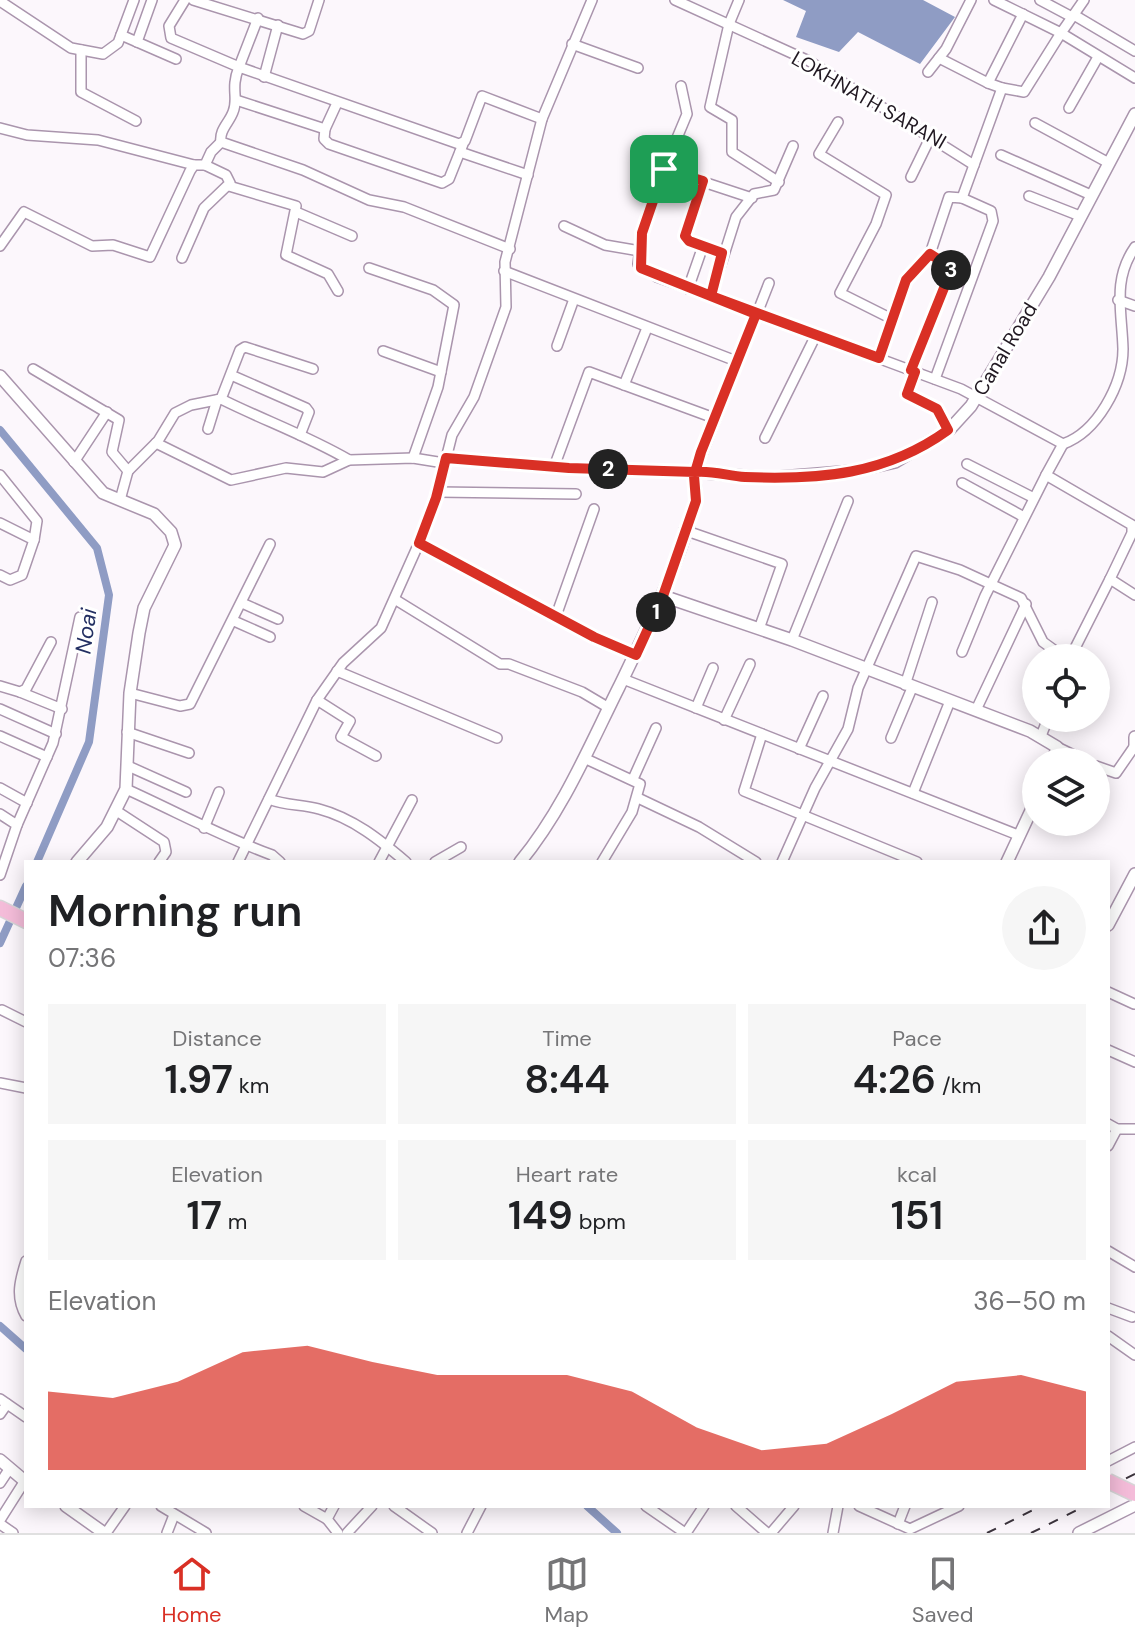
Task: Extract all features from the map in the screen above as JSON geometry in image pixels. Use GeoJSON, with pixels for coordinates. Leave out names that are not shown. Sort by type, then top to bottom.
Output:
{"type":"FeatureCollection","features":[{"type":"Feature","properties":{"kind":"main road"},"geometry":{"type":"LineString","coordinates":[[0,908],[24,920]]}},
{"type":"Feature","properties":{"kind":"main road"},"geometry":{"type":"LineString","coordinates":[[1110,1482],[1135,1494]]}},
{"type":"Feature","properties":{"kind":"street"},"geometry":{"type":"LineString","coordinates":[[0,1],[71,48],[109,52],[121,35],[134,0]]}},
{"type":"Feature","properties":{"kind":"street"},"geometry":{"type":"LineString","coordinates":[[137,42],[152,0]]}},
{"type":"Feature","properties":{"kind":"street"},"geometry":{"type":"LineString","coordinates":[[185,0],[169,26],[171,38],[264,77],[528,175]]}},
{"type":"Feature","properties":{"kind":"street"},"geometry":{"type":"LineString","coordinates":[[193,0],[220,3],[306,34],[319,0]]}},
{"type":"Feature","properties":{"kind":"street"},"geometry":{"type":"LineString","coordinates":[[239,860],[317,700],[337,671],[377,634],[396,600],[440,483],[452,435],[474,397],[497,336],[507,298],[504,271],[542,119],[592,0]]}},
{"type":"Feature","properties":{"kind":"street","name":"LOKHNATH SARANI"},"geometry":{"type":"LineString","coordinates":[[675,0],[691,3],[809,61],[974,165]]}},
{"type":"Feature","properties":{"kind":"street"},"geometry":{"type":"LineString","coordinates":[[739,0],[729,24],[710,107],[732,120],[729,146],[732,152],[779,182]]}},
{"type":"Feature","properties":{"kind":"street"},"geometry":{"type":"LineString","coordinates":[[928,72],[971,0]]}},
{"type":"Feature","properties":{"kind":"street"},"geometry":{"type":"LineString","coordinates":[[994,0],[1061,33],[1135,78]]}},
{"type":"Feature","properties":{"kind":"street"},"geometry":{"type":"LineString","coordinates":[[1040,0],[1135,51]]}},
{"type":"Feature","properties":{"kind":"street"},"geometry":{"type":"LineString","coordinates":[[939,58],[988,83],[1024,92],[1084,0]]}},
{"type":"Feature","properties":{"kind":"street"},"geometry":{"type":"LineString","coordinates":[[988,83],[1023,14]]}},
{"type":"Feature","properties":{"kind":"street"},"geometry":{"type":"LineString","coordinates":[[221,142],[220,136],[236,100],[232,90],[258,18]]}},
{"type":"Feature","properties":{"kind":"street"},"geometry":{"type":"LineString","coordinates":[[264,77],[278,25]]}},
{"type":"Feature","properties":{"kind":"street"},"geometry":{"type":"LineString","coordinates":[[121,35],[176,59]]}},
{"type":"Feature","properties":{"kind":"street"},"geometry":{"type":"LineString","coordinates":[[572,44],[638,68]]}},
{"type":"Feature","properties":{"kind":"street"},"geometry":{"type":"LineString","coordinates":[[81,50],[81,92],[136,121]]}},
{"type":"Feature","properties":{"kind":"street"},"geometry":{"type":"LineString","coordinates":[[1069,108],[1098,57]]}},
{"type":"Feature","properties":{"kind":"street"},"geometry":{"type":"LineString","coordinates":[[681,86],[687,114],[642,233],[641,268],[688,289],[979,397],[1063,444]]}},
{"type":"Feature","properties":{"kind":"street"},"geometry":{"type":"LineString","coordinates":[[962,198],[1002,88]]}},
{"type":"Feature","properties":{"kind":"street"},"geometry":{"type":"LineString","coordinates":[[337,103],[325,129],[324,139],[329,144],[442,183],[449,179],[482,96],[542,119]]}},
{"type":"Feature","properties":{"kind":"street"},"geometry":{"type":"LineString","coordinates":[[236,100],[325,129]]}},
{"type":"Feature","properties":{"kind":"street","name":"Canal Road"},"geometry":{"type":"LineString","coordinates":[[349,460],[413,458],[768,478],[855,471],[908,457],[948,430],[979,397],[1049,277],[1135,114]]}},
{"type":"Feature","properties":{"kind":"street"},"geometry":{"type":"LineString","coordinates":[[838,122],[819,154],[886,195],[876,224],[840,293],[892,319]]}},
{"type":"Feature","properties":{"kind":"street"},"geometry":{"type":"LineString","coordinates":[[1035,123],[1107,162]]}},
{"type":"Feature","properties":{"kind":"street"},"geometry":{"type":"LineString","coordinates":[[0,128],[27,135],[98,140],[194,165],[205,165],[230,179],[229,186],[204,208],[182,258]]}},
{"type":"Feature","properties":{"kind":"street"},"geometry":{"type":"LineString","coordinates":[[911,177],[931,136]]}},
{"type":"Feature","properties":{"kind":"street"},"geometry":{"type":"LineString","coordinates":[[205,165],[211,152],[221,142]]}},
{"type":"Feature","properties":{"kind":"street"},"geometry":{"type":"LineString","coordinates":[[221,142],[303,170],[369,200],[404,207],[510,249]]}},
{"type":"Feature","properties":{"kind":"street"},"geometry":{"type":"LineString","coordinates":[[711,296],[722,253],[736,217],[759,192],[774,190],[793,146]]}},
{"type":"Feature","properties":{"kind":"street"},"geometry":{"type":"LineString","coordinates":[[1001,155],[1091,195]]}},
{"type":"Feature","properties":{"kind":"street"},"geometry":{"type":"LineString","coordinates":[[0,246],[24,212],[92,246],[113,245],[150,257],[194,165]]}},
{"type":"Feature","properties":{"kind":"street"},"geometry":{"type":"LineString","coordinates":[[664,169],[752,198]]}},
{"type":"Feature","properties":{"kind":"street"},"geometry":{"type":"LineString","coordinates":[[703,181],[685,236],[722,253]]}},
{"type":"Feature","properties":{"kind":"street"},"geometry":{"type":"LineString","coordinates":[[229,186],[292,203],[296,212],[286,255],[328,274],[338,291]]}},
{"type":"Feature","properties":{"kind":"street"},"geometry":{"type":"LineString","coordinates":[[1029,196],[1080,216]]}},
{"type":"Feature","properties":{"kind":"street"},"geometry":{"type":"LineString","coordinates":[[879,358],[906,280],[930,254],[949,197],[962,198],[991,211],[993,221],[935,379]]}},
{"type":"Feature","properties":{"kind":"street"},"geometry":{"type":"LineString","coordinates":[[296,212],[352,236]]}},
{"type":"Feature","properties":{"kind":"street"},"geometry":{"type":"LineString","coordinates":[[564,226],[605,245],[640,251]]}},
{"type":"Feature","properties":{"kind":"street"},"geometry":{"type":"LineString","coordinates":[[688,289],[703,246]]}},
{"type":"Feature","properties":{"kind":"street"},"geometry":{"type":"LineString","coordinates":[[962,652],[1032,497],[1063,444],[1091,425],[1107,404],[1122,357],[1118,300],[1124,266],[1135,247]]}},
{"type":"Feature","properties":{"kind":"street"},"geometry":{"type":"LineString","coordinates":[[930,254],[952,268],[907,394],[937,409],[948,430]]}},
{"type":"Feature","properties":{"kind":"street"},"geometry":{"type":"LineString","coordinates":[[369,268],[433,290],[454,305],[441,372],[413,458]]}},
{"type":"Feature","properties":{"kind":"street"},"geometry":{"type":"LineString","coordinates":[[504,271],[736,361]]}},
{"type":"Feature","properties":{"kind":"street"},"geometry":{"type":"LineString","coordinates":[[523,860],[543,832],[584,758],[663,596],[696,489],[695,472],[769,283]]}},
{"type":"Feature","properties":{"kind":"street"},"geometry":{"type":"LineString","coordinates":[[557,346],[574,299]]}},
{"type":"Feature","properties":{"kind":"street"},"geometry":{"type":"LineString","coordinates":[[1118,300],[1135,306]]}},
{"type":"Feature","properties":{"kind":"street"},"geometry":{"type":"LineString","coordinates":[[624,385],[647,328]]}},
{"type":"Feature","properties":{"kind":"street"},"geometry":{"type":"LineString","coordinates":[[765,438],[815,337]]}},
{"type":"Feature","properties":{"kind":"street"},"geometry":{"type":"LineString","coordinates":[[208,429],[245,347],[313,369]]}},
{"type":"Feature","properties":{"kind":"street"},"geometry":{"type":"LineString","coordinates":[[383,351],[441,372]]}},
{"type":"Feature","properties":{"kind":"street"},"geometry":{"type":"LineString","coordinates":[[1122,357],[1135,361]]}},
{"type":"Feature","properties":{"kind":"street"},"geometry":{"type":"LineString","coordinates":[[33,369],[107,412],[121,424],[113,456],[128,471]]}},
{"type":"Feature","properties":{"kind":"street"},"geometry":{"type":"LineString","coordinates":[[554,467],[589,372],[714,418]]}},
{"type":"Feature","properties":{"kind":"street"},"geometry":{"type":"LineString","coordinates":[[231,375],[306,408],[309,412],[300,435]]}},
{"type":"Feature","properties":{"kind":"street"},"geometry":{"type":"LineString","coordinates":[[0,376],[103,493],[160,519],[171,532],[175,545],[144,608],[130,693],[126,789],[107,827],[79,860]]}},
{"type":"Feature","properties":{"kind":"street"},"geometry":{"type":"LineString","coordinates":[[120,500],[128,471],[156,443],[181,409],[219,400],[349,460]]}},
{"type":"Feature","properties":{"kind":"street"},"geometry":{"type":"LineString","coordinates":[[74,462],[107,412]]}},
{"type":"Feature","properties":{"kind":"street"},"geometry":{"type":"LineString","coordinates":[[156,443],[231,480],[286,468],[323,472],[349,460]]}},
{"type":"Feature","properties":{"kind":"street"},"geometry":{"type":"LineString","coordinates":[[967,464],[1032,497]]}},
{"type":"Feature","properties":{"kind":"street"},"geometry":{"type":"LineString","coordinates":[[0,475],[37,521],[22,575],[10,580],[0,575]]}},
{"type":"Feature","properties":{"kind":"street"},"geometry":{"type":"LineString","coordinates":[[1046,475],[1134,527],[1075,644]]}},
{"type":"Feature","properties":{"kind":"street"},"geometry":{"type":"LineString","coordinates":[[440,483],[576,494]]}},
{"type":"Feature","properties":{"kind":"street"},"geometry":{"type":"LineString","coordinates":[[962,483],[1024,517]]}},
{"type":"Feature","properties":{"kind":"street"},"geometry":{"type":"LineString","coordinates":[[792,640],[848,501]]}},
{"type":"Feature","properties":{"kind":"street"},"geometry":{"type":"LineString","coordinates":[[556,616],[594,509]]}},
{"type":"Feature","properties":{"kind":"street"},"geometry":{"type":"LineString","coordinates":[[0,523],[34,540]]}},
{"type":"Feature","properties":{"kind":"street"},"geometry":{"type":"LineString","coordinates":[[684,530],[782,564],[759,629]]}},
{"type":"Feature","properties":{"kind":"street"},"geometry":{"type":"LineString","coordinates":[[419,543],[636,655]]}},
{"type":"Feature","properties":{"kind":"street"},"geometry":{"type":"LineString","coordinates":[[130,693],[180,706],[190,704],[270,544]]}},
{"type":"Feature","properties":{"kind":"street"},"geometry":{"type":"LineString","coordinates":[[783,860],[802,816],[848,729],[850,710],[916,556],[991,584],[1026,604],[1046,644]]}},
{"type":"Feature","properties":{"kind":"street"},"geometry":{"type":"LineString","coordinates":[[1110,579],[1135,595]]}},
{"type":"Feature","properties":{"kind":"street"},"geometry":{"type":"LineString","coordinates":[[663,596],[792,640],[976,710],[1041,736],[1057,747]]}},
{"type":"Feature","properties":{"kind":"street"},"geometry":{"type":"LineString","coordinates":[[396,600],[500,664],[509,664],[564,684],[609,708]]}},
{"type":"Feature","properties":{"kind":"street"},"geometry":{"type":"LineString","coordinates":[[891,738],[909,687],[932,602]]}},
{"type":"Feature","properties":{"kind":"street"},"geometry":{"type":"LineString","coordinates":[[242,603],[278,619]]}},
{"type":"Feature","properties":{"kind":"street"},"geometry":{"type":"LineString","coordinates":[[976,710],[1026,604]]}},
{"type":"Feature","properties":{"kind":"street"},"geometry":{"type":"LineString","coordinates":[[0,875],[17,825],[56,734],[80,617]]}},
{"type":"Feature","properties":{"kind":"street"},"geometry":{"type":"LineString","coordinates":[[234,621],[270,637]]}},
{"type":"Feature","properties":{"kind":"street"},"geometry":{"type":"LineString","coordinates":[[20,692],[32,681],[51,642]]}},
{"type":"Feature","properties":{"kind":"street"},"geometry":{"type":"LineString","coordinates":[[724,720],[750,664]]}},
{"type":"Feature","properties":{"kind":"street"},"geometry":{"type":"LineString","coordinates":[[696,708],[713,668]]}},
{"type":"Feature","properties":{"kind":"street"},"geometry":{"type":"LineString","coordinates":[[337,671],[497,738]]}},
{"type":"Feature","properties":{"kind":"street"},"geometry":{"type":"LineString","coordinates":[[623,679],[1018,835]]}},
{"type":"Feature","properties":{"kind":"street"},"geometry":{"type":"LineString","coordinates":[[0,686],[62,709]]}},
{"type":"Feature","properties":{"kind":"street"},"geometry":{"type":"LineString","coordinates":[[799,749],[823,696]]}},
{"type":"Feature","properties":{"kind":"street"},"geometry":{"type":"LineString","coordinates":[[317,700],[350,721],[341,737],[376,756]]}},
{"type":"Feature","properties":{"kind":"street"},"geometry":{"type":"LineString","coordinates":[[913,793],[950,701]]}},
{"type":"Feature","properties":{"kind":"street"},"geometry":{"type":"LineString","coordinates":[[0,709],[56,734]]}},
{"type":"Feature","properties":{"kind":"street"},"geometry":{"type":"LineString","coordinates":[[633,779],[656,728]]}},
{"type":"Feature","properties":{"kind":"street"},"geometry":{"type":"LineString","coordinates":[[127,732],[189,753]]}},
{"type":"Feature","properties":{"kind":"street"},"geometry":{"type":"LineString","coordinates":[[1041,736],[1043,732]]}},
{"type":"Feature","properties":{"kind":"street"},"geometry":{"type":"LineString","coordinates":[[762,734],[743,790],[757,800],[912,860]]}},
{"type":"Feature","properties":{"kind":"street"},"geometry":{"type":"LineString","coordinates":[[0,736],[47,757]]}},
{"type":"Feature","properties":{"kind":"street"},"geometry":{"type":"LineString","coordinates":[[1110,771],[1116,773],[1135,744]]}},
{"type":"Feature","properties":{"kind":"street"},"geometry":{"type":"LineString","coordinates":[[584,758],[640,784],[638,798],[603,860]]}},
{"type":"Feature","properties":{"kind":"street"},"geometry":{"type":"LineString","coordinates":[[128,766],[186,792]]}},
{"type":"Feature","properties":{"kind":"street"},"geometry":{"type":"LineString","coordinates":[[0,788],[27,803]]}},
{"type":"Feature","properties":{"kind":"street"},"geometry":{"type":"LineString","coordinates":[[126,789],[276,860]]}},
{"type":"Feature","properties":{"kind":"street"},"geometry":{"type":"LineString","coordinates":[[204,828],[219,792]]}},
{"type":"Feature","properties":{"kind":"street"},"geometry":{"type":"LineString","coordinates":[[638,798],[699,827],[749,860]]}},
{"type":"Feature","properties":{"kind":"street"},"geometry":{"type":"LineString","coordinates":[[269,799],[287,806],[318,809],[332,814],[369,832],[404,860]]}},
{"type":"Feature","properties":{"kind":"street"},"geometry":{"type":"LineString","coordinates":[[381,860],[390,848],[412,800]]}},
{"type":"Feature","properties":{"kind":"street"},"geometry":{"type":"LineString","coordinates":[[115,810],[164,842],[166,852],[160,860]]}},
{"type":"Feature","properties":{"kind":"street"},"geometry":{"type":"LineString","coordinates":[[0,814],[17,825]]}},
{"type":"Feature","properties":{"kind":"street"},"geometry":{"type":"LineString","coordinates":[[1008,860],[1022,827]]}},
{"type":"Feature","properties":{"kind":"street"},"geometry":{"type":"LineString","coordinates":[[438,860],[461,847]]}},
{"type":"Feature","properties":{"kind":"street"},"geometry":{"type":"LineString","coordinates":[[1110,921],[1135,874]]}},
{"type":"Feature","properties":{"kind":"street"},"geometry":{"type":"LineString","coordinates":[[1110,993],[1134,1004]]}},
{"type":"Feature","properties":{"kind":"street"},"geometry":{"type":"LineString","coordinates":[[2,1010],[24,1021]]}},
{"type":"Feature","properties":{"kind":"street"},"geometry":{"type":"LineString","coordinates":[[1110,1051],[1135,1062]]}},
{"type":"Feature","properties":{"kind":"street"},"geometry":{"type":"LineString","coordinates":[[0,1083],[24,1088]]}},
{"type":"Feature","properties":{"kind":"street"},"geometry":{"type":"LineString","coordinates":[[1112,1126],[1135,1129]]}},
{"type":"Feature","properties":{"kind":"street"},"geometry":{"type":"LineString","coordinates":[[1110,1252],[1135,1267]]}},
{"type":"Feature","properties":{"kind":"street"},"geometry":{"type":"LineString","coordinates":[[24,1267],[18,1285],[24,1312]]}},
{"type":"Feature","properties":{"kind":"street"},"geometry":{"type":"LineString","coordinates":[[1110,1309],[1134,1319],[1135,1307]]}},
{"type":"Feature","properties":{"kind":"street"},"geometry":{"type":"LineString","coordinates":[[1110,1341],[1135,1355]]}},
{"type":"Feature","properties":{"kind":"street"},"geometry":{"type":"LineString","coordinates":[[0,1414],[4,1402],[24,1416]]}},
{"type":"Feature","properties":{"kind":"street"},"geometry":{"type":"LineString","coordinates":[[1110,1460],[1135,1447]]}},
{"type":"Feature","properties":{"kind":"street"},"geometry":{"type":"LineString","coordinates":[[0,1460],[24,1479]]}},
{"type":"Feature","properties":{"kind":"street"},"geometry":{"type":"LineString","coordinates":[[0,1483],[10,1468]]}},
{"type":"Feature","properties":{"kind":"street"},"geometry":{"type":"LineString","coordinates":[[13,1533],[0,1522],[24,1484]]}},
{"type":"Feature","properties":{"kind":"street"},"geometry":{"type":"LineString","coordinates":[[1079,1533],[1135,1505]]}},
{"type":"Feature","properties":{"kind":"street"},"geometry":{"type":"LineString","coordinates":[[69,1508],[105,1533],[124,1508]]}},
{"type":"Feature","properties":{"kind":"street"},"geometry":{"type":"LineString","coordinates":[[164,1508],[206,1533]]}},
{"type":"Feature","properties":{"kind":"street"},"geometry":{"type":"LineString","coordinates":[[308,1508],[327,1519],[338,1533]]}},
{"type":"Feature","properties":{"kind":"street"},"geometry":{"type":"LineString","coordinates":[[327,1519],[333,1508]]}},
{"type":"Feature","properties":{"kind":"street"},"geometry":{"type":"LineString","coordinates":[[347,1533],[370,1508]]}},
{"type":"Feature","properties":{"kind":"street"},"geometry":{"type":"LineString","coordinates":[[397,1508],[432,1533]]}},
{"type":"Feature","properties":{"kind":"street"},"geometry":{"type":"LineString","coordinates":[[467,1533],[480,1508]]}},
{"type":"Feature","properties":{"kind":"street"},"geometry":{"type":"LineString","coordinates":[[649,1508],[686,1533],[703,1508]]}},
{"type":"Feature","properties":{"kind":"street"},"geometry":{"type":"LineString","coordinates":[[738,1508],[769,1533],[792,1508]]}},
{"type":"Feature","properties":{"kind":"street"},"geometry":{"type":"LineString","coordinates":[[833,1533],[838,1508]]}},
{"type":"Feature","properties":{"kind":"street"},"geometry":{"type":"LineString","coordinates":[[863,1508],[904,1529],[954,1508]]}},
{"type":"Feature","properties":{"kind":"street"},"geometry":{"type":"LineString","coordinates":[[904,1529],[905,1508]]}},
{"type":"Feature","properties":{"kind":"street"},"geometry":{"type":"LineString","coordinates":[[167,1533],[174,1515]]}},
{"type":"Feature","properties":{"kind":"water"},"geometry":{"type":"Polygon","coordinates":[[[783,0],[923,0],[955,17],[920,64],[858,32],[839,52],[796,37],[806,11],[783,0]]]}},
{"type":"Feature","properties":{"kind":"waterway","name":"Noai"},"geometry":{"type":"LineString","coordinates":[[0,430],[97,548],[109,595],[89,742],[38,860]]}},
{"type":"Feature","properties":{"kind":"waterway","name":"Noai"},"geometry":{"type":"LineString","coordinates":[[0,943],[24,890]]}},
{"type":"Feature","properties":{"kind":"waterway","name":"Noai"},"geometry":{"type":"LineString","coordinates":[[0,1326],[24,1347]]}},
{"type":"Feature","properties":{"kind":"waterway","name":"Noai"},"geometry":{"type":"LineString","coordinates":[[589,1508],[617,1533]]}},
{"type":"Feature","properties":{"kind":"railway"},"geometry":{"type":"LineString","coordinates":[[1110,1486],[1135,1474]]}},
{"type":"Feature","properties":{"kind":"railway"},"geometry":{"type":"LineString","coordinates":[[987,1533],[1037,1508]]}},
{"type":"Feature","properties":{"kind":"railway"},"geometry":{"type":"LineString","coordinates":[[1031,1533],[1081,1508]]}},
{"type":"Feature","properties":{"kind":"route"},"geometry":{"type":"LineString","coordinates":[[664,169],[642,233],[638,264],[657,277],[756,314],[701,452],[695,472],[694,476],[696,501],[677,557],[636,655],[594,637],[419,543],[436,498],[446,458],[569,468],[695,472],[700,471],[768,478],[837,474],[895,462],[908,457],[948,430],[937,409],[907,394],[915,372],[911,370],[952,268],[930,254],[910,275],[879,358],[815,337],[711,296],[722,253],[689,241],[685,236],[703,181],[664,169]]}}]}
